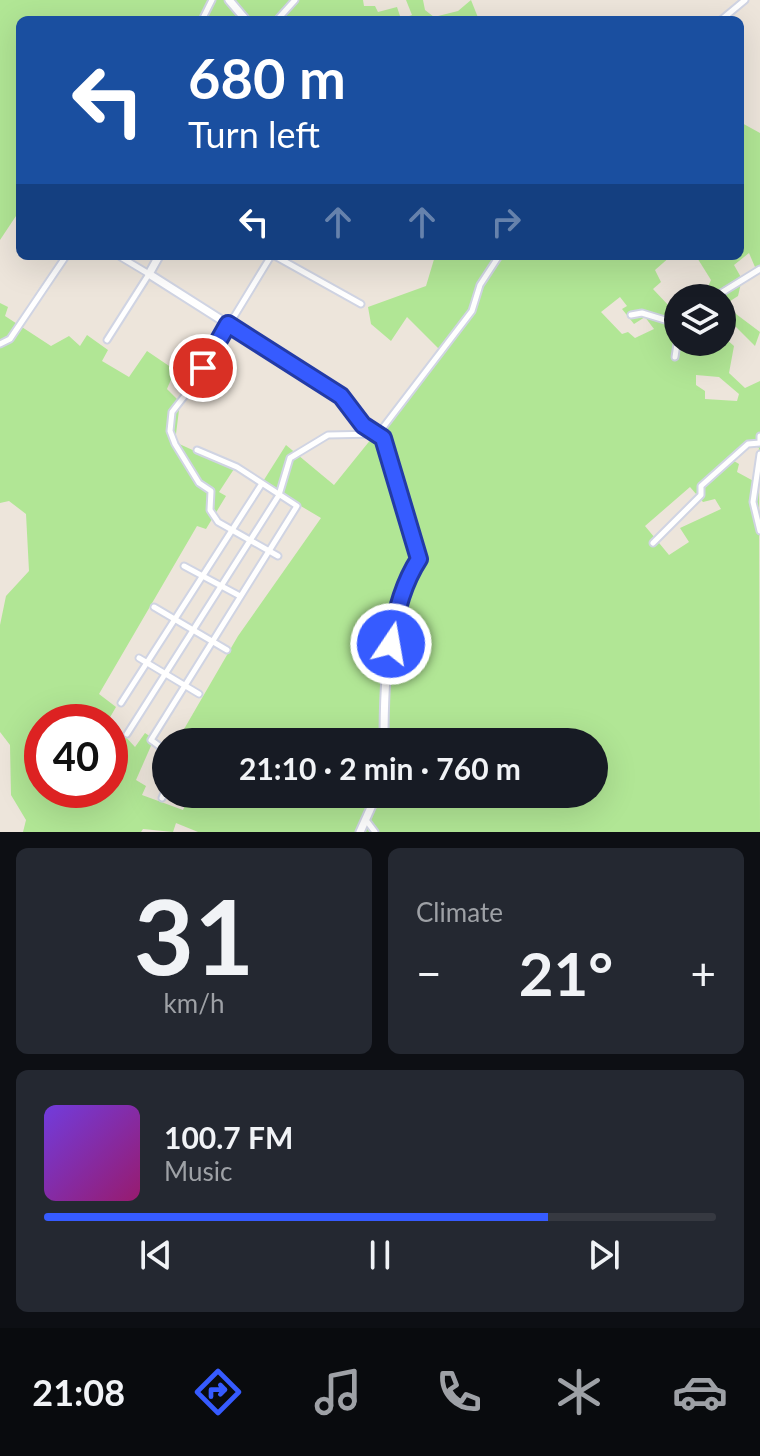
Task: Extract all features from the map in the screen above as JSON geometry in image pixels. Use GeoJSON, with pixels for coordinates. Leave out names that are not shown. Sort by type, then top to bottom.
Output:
{"type":"FeatureCollection","features":[{"type":"Feature","properties":{"kind":"street"},"geometry":{"type":"LineString","coordinates":[[229,0],[243,16]]}},
{"type":"Feature","properties":{"kind":"street"},"geometry":{"type":"LineString","coordinates":[[281,16],[295,0]]}},
{"type":"Feature","properties":{"kind":"street"},"geometry":{"type":"LineString","coordinates":[[726,16],[745,0]]}},
{"type":"Feature","properties":{"kind":"street"},"geometry":{"type":"LineString","coordinates":[[0,344],[10,339],[63,260]]}},
{"type":"Feature","properties":{"kind":"street"},"geometry":{"type":"LineString","coordinates":[[126,260],[341,396],[363,425],[383,438],[419,559],[408,576],[394,619],[384,694],[384,728]]}},
{"type":"Feature","properties":{"kind":"street"},"geometry":{"type":"LineString","coordinates":[[107,340],[157,260]]}},
{"type":"Feature","properties":{"kind":"street"},"geometry":{"type":"LineString","coordinates":[[270,260],[190,389],[172,412],[170,431],[199,483],[211,491],[210,510],[231,531],[278,556]]}},
{"type":"Feature","properties":{"kind":"street"},"geometry":{"type":"LineString","coordinates":[[280,260],[361,304]]}},
{"type":"Feature","properties":{"kind":"street"},"geometry":{"type":"LineString","coordinates":[[378,434],[472,311],[480,285],[496,260]]}},
{"type":"Feature","properties":{"kind":"street"},"geometry":{"type":"LineString","coordinates":[[736,284],[760,269]]}},
{"type":"Feature","properties":{"kind":"street"},"geometry":{"type":"LineString","coordinates":[[631,315],[642,313],[664,320]]}},
{"type":"Feature","properties":{"kind":"street"},"geometry":{"type":"LineString","coordinates":[[128,732],[279,495],[290,458],[328,435],[378,434]]}},
{"type":"Feature","properties":{"kind":"street"},"geometry":{"type":"LineString","coordinates":[[653,543],[701,495],[701,486],[748,444],[760,443],[760,436]]}},
{"type":"Feature","properties":{"kind":"street"},"geometry":{"type":"LineString","coordinates":[[158,728],[297,506],[237,467],[197,450]]}},
{"type":"Feature","properties":{"kind":"street"},"geometry":{"type":"LineString","coordinates":[[760,454],[753,502],[760,531]]}},
{"type":"Feature","properties":{"kind":"street"},"geometry":{"type":"LineString","coordinates":[[121,703],[261,485]]}},
{"type":"Feature","properties":{"kind":"street"},"geometry":{"type":"LineString","coordinates":[[184,566],[240,596]]}},
{"type":"Feature","properties":{"kind":"street"},"geometry":{"type":"LineString","coordinates":[[154,607],[227,650]]}},
{"type":"Feature","properties":{"kind":"street"},"geometry":{"type":"LineString","coordinates":[[139,658],[199,694]]}},
{"type":"Feature","properties":{"kind":"street"},"geometry":{"type":"LineString","coordinates":[[360,832],[371,808]]}},
{"type":"Feature","properties":{"kind":"street"},"geometry":{"type":"LineString","coordinates":[[366,820],[375,832]]}},
{"type":"Feature","properties":{"kind":"green space"},"geometry":{"type":"Polygon","coordinates":[[[0,0],[363,0],[364,6],[375,6],[378,12],[397,7],[400,16],[16,16],[16,216],[0,240],[0,0]]]}},
{"type":"Feature","properties":{"kind":"green space"},"geometry":{"type":"Polygon","coordinates":[[[406,0],[423,0],[425,10],[433,16],[409,16],[412,15],[406,0]]]}},
{"type":"Feature","properties":{"kind":"green space"},"geometry":{"type":"Polygon","coordinates":[[[471,0],[477,16],[438,16],[458,11],[471,0]]]}},
{"type":"Feature","properties":{"kind":"green space"},"geometry":{"type":"Polygon","coordinates":[[[744,124],[760,133],[760,265],[755,267],[749,253],[744,257],[744,124]]]}},
{"type":"Feature","properties":{"kind":"green space"},"geometry":{"type":"Polygon","coordinates":[[[434,260],[666,260],[655,270],[661,282],[653,289],[664,301],[664,356],[732,356],[729,373],[745,388],[760,381],[760,474],[756,472],[759,448],[752,445],[734,461],[739,464],[737,472],[759,484],[760,832],[198,832],[176,823],[173,832],[143,829],[141,832],[23,832],[26,820],[11,795],[10,745],[0,732],[0,625],[6,596],[29,571],[26,514],[9,501],[0,503],[0,303],[8,307],[5,316],[51,346],[69,336],[80,346],[87,335],[108,350],[102,361],[129,377],[147,351],[175,370],[167,389],[180,402],[175,442],[234,469],[219,492],[226,496],[206,529],[197,526],[99,694],[112,704],[24,704],[24,808],[128,808],[128,739],[135,747],[145,733],[152,738],[152,744],[136,780],[146,786],[142,795],[152,799],[152,808],[608,808],[608,728],[185,728],[238,636],[321,518],[262,483],[286,445],[334,485],[426,371],[439,349],[407,317],[391,341],[371,324],[368,307],[426,286],[434,260]],[[620,297],[601,312],[622,334],[628,332],[635,338],[654,329],[645,317],[634,324],[622,309],[627,306],[620,297]],[[696,375],[696,385],[705,391],[705,399],[737,401],[739,394],[719,377],[696,375]],[[690,487],[645,526],[669,555],[689,542],[680,528],[721,509],[715,499],[703,502],[690,487]]]}},
{"type":"Feature","properties":{"kind":"green space"},"geometry":{"type":"Polygon","coordinates":[[[698,260],[740,260],[734,265],[742,279],[738,296],[736,284],[709,284],[711,280],[698,260]]]}},
{"type":"Feature","properties":{"kind":"green space"},"geometry":{"type":"Polygon","coordinates":[[[736,314],[760,332],[755,346],[736,327],[736,314]]]}},
{"type":"Feature","properties":{"kind":"route"},"geometry":{"type":"LineString","coordinates":[[203,368],[228,324],[341,396],[363,425],[383,438],[419,559],[408,576],[394,619],[391,644]]}}]}
